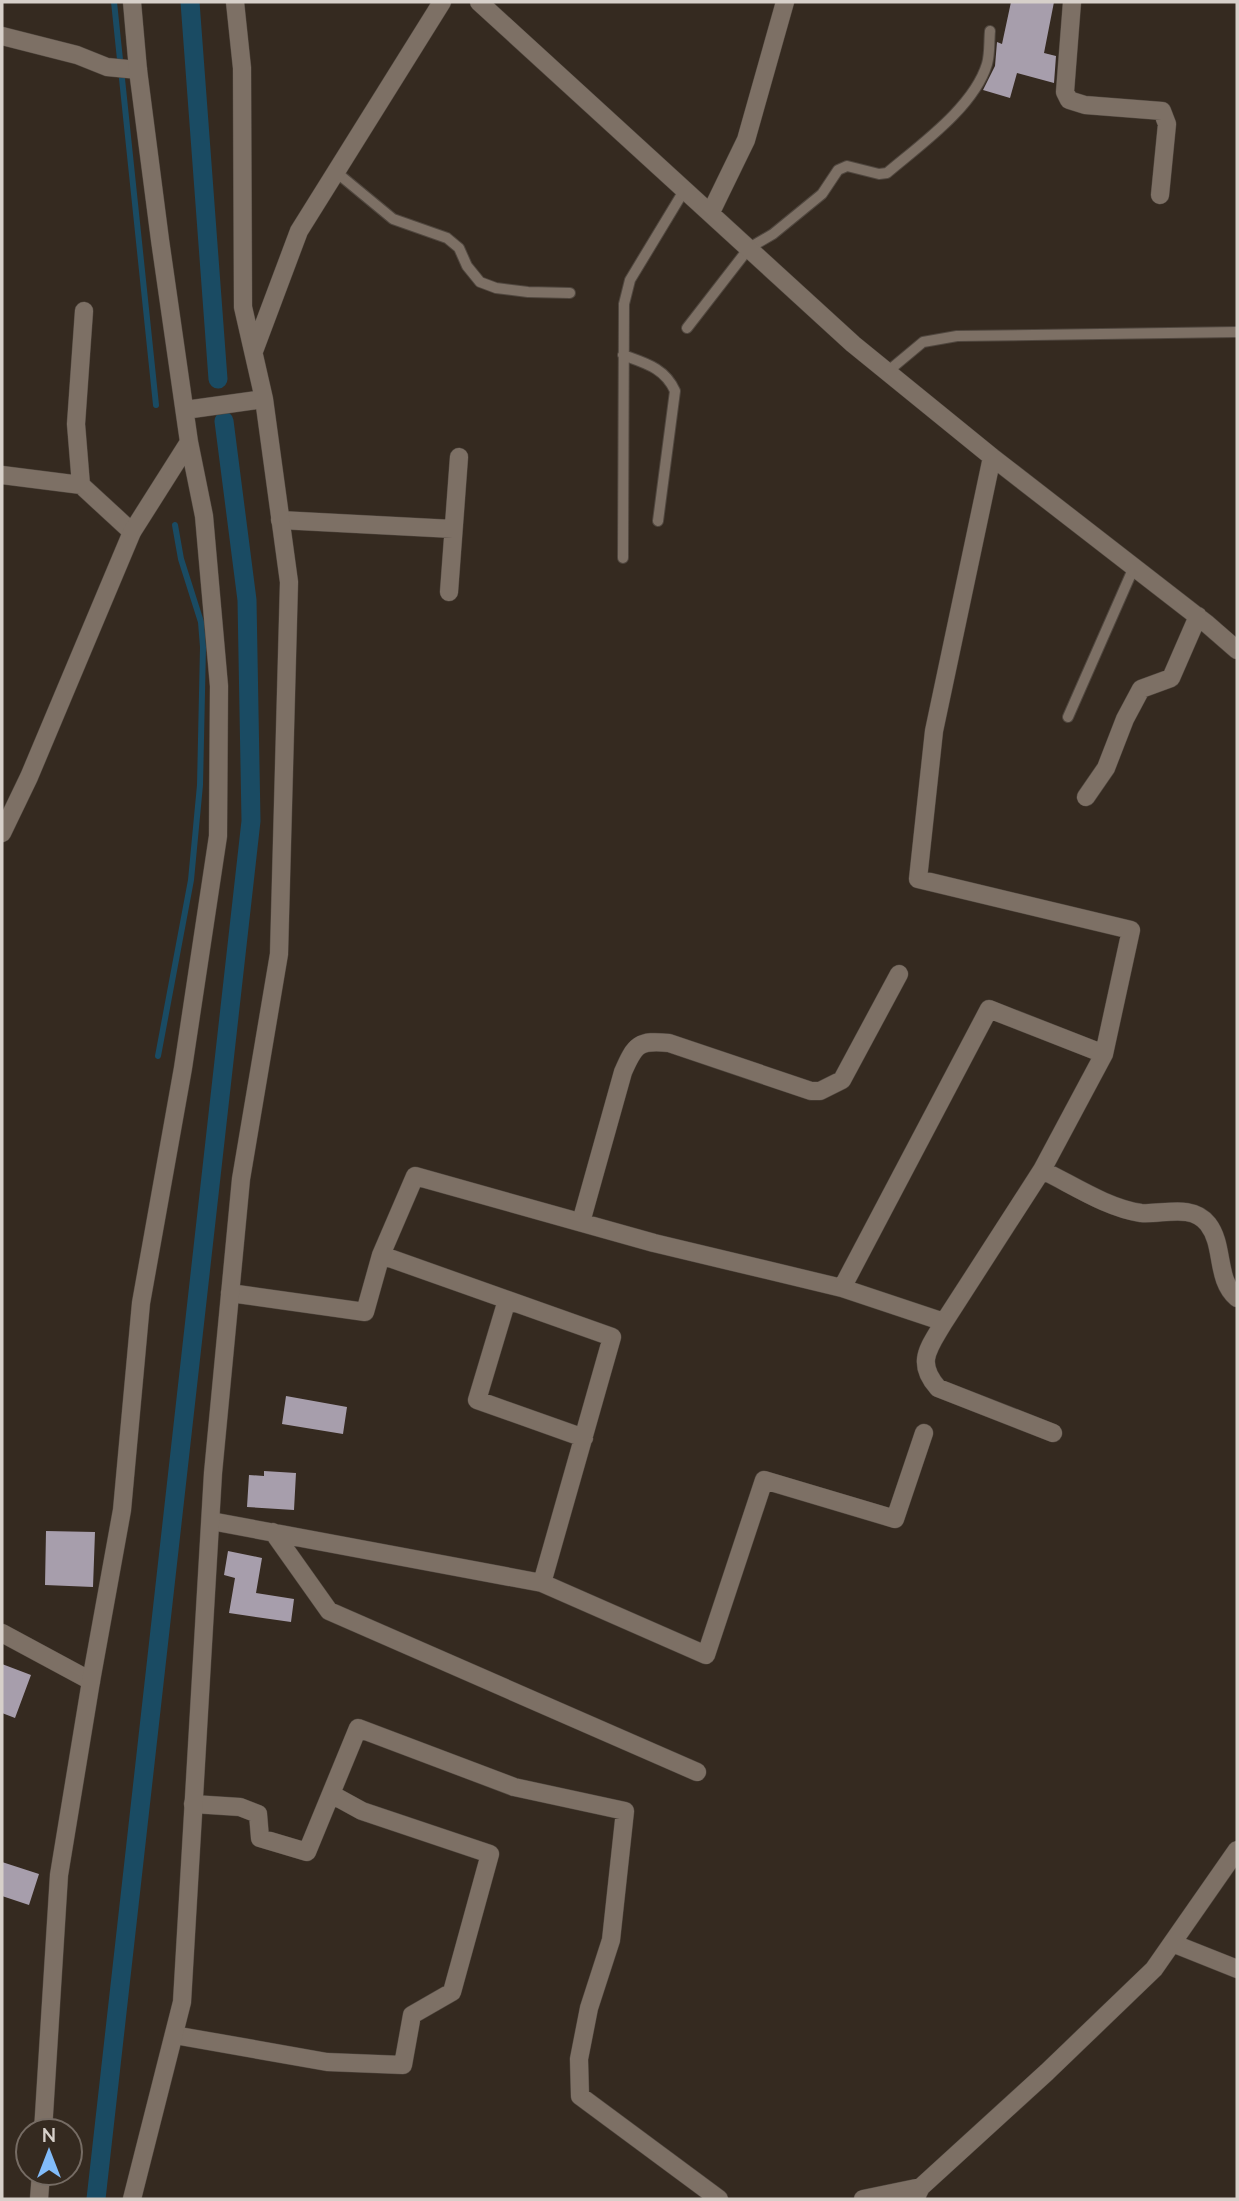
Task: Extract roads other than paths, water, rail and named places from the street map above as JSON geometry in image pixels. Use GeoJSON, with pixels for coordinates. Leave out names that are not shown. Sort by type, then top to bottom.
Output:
{"type":"FeatureCollection","features":[{"type":"Feature","properties":{"kind":"street"},"geometry":{"type":"LineString","coordinates":[[44,2117],[59,1875],[122,1510],[141,1303],[183,1068],[218,835],[219,686],[204,516],[189,442],[131,69],[132,2]]}},
{"type":"Feature","properties":{"kind":"street"},"geometry":{"type":"LineString","coordinates":[[132,2199],[182,2002],[211,1521],[230,1293],[241,1179],[279,954],[289,582],[264,399],[254,351],[245,326],[243,307],[242,68],[235,2]]}},
{"type":"Feature","properties":{"kind":"street"},"geometry":{"type":"LineString","coordinates":[[254,351],[299,231],[442,2]]}},
{"type":"Feature","properties":{"kind":"street"},"geometry":{"type":"LineString","coordinates":[[479,2],[853,344],[992,457],[1198,616],[1237,650]]}},
{"type":"Feature","properties":{"kind":"street"},"geometry":{"type":"LineString","coordinates":[[710,212],[746,140],[785,2]]}},
{"type":"Feature","properties":{"kind":"street"},"geometry":{"type":"LineString","coordinates":[[1072,2],[1065,92],[1069,100],[1085,105],[1162,111],[1167,124],[1160,195]]}},
{"type":"Feature","properties":{"kind":"street"},"geometry":{"type":"LineString","coordinates":[[2,36],[77,55],[107,67],[131,69]]}},
{"type":"Feature","properties":{"kind":"street"},"geometry":{"type":"LineString","coordinates":[[81,485],[76,424],[84,311]]}},
{"type":"Feature","properties":{"kind":"street"},"geometry":{"type":"LineString","coordinates":[[185,410],[264,399]]}},
{"type":"Feature","properties":{"kind":"street"},"geometry":{"type":"LineString","coordinates":[[2,833],[29,777],[132,532],[189,442]]}},
{"type":"Feature","properties":{"kind":"street"},"geometry":{"type":"LineString","coordinates":[[449,592],[460,457]]}},
{"type":"Feature","properties":{"kind":"street"},"geometry":{"type":"LineString","coordinates":[[992,457],[934,731],[918,879],[1131,930],[1104,1054],[1042,1170],[944,1322],[929,1348],[925,1364],[927,1376],[938,1388],[1053,1433]]}},
{"type":"Feature","properties":{"kind":"street"},"geometry":{"type":"LineString","coordinates":[[2,475],[81,485],[132,532]]}},
{"type":"Feature","properties":{"kind":"street"},"geometry":{"type":"LineString","coordinates":[[280,520],[453,529]]}},
{"type":"Feature","properties":{"kind":"street"},"geometry":{"type":"LineString","coordinates":[[1086,797],[1106,768],[1140,689],[1171,678],[1198,616]]}},
{"type":"Feature","properties":{"kind":"street"},"geometry":{"type":"LineString","coordinates":[[581,1222],[623,1072],[631,1053],[638,1045],[649,1041],[669,1042],[811,1091],[820,1091],[842,1080],[899,974]]}},
{"type":"Feature","properties":{"kind":"street"},"geometry":{"type":"LineString","coordinates":[[842,1288],[989,1009],[1104,1054]]}},
{"type":"Feature","properties":{"kind":"street"},"geometry":{"type":"LineString","coordinates":[[1042,1170],[1123,1209],[1147,1213],[1178,1211],[1199,1216],[1208,1224],[1214,1236],[1225,1283],[1237,1298]]}},
{"type":"Feature","properties":{"kind":"street"},"geometry":{"type":"LineString","coordinates":[[230,1293],[365,1312],[381,1255],[415,1176],[654,1243],[842,1288],[944,1322]]}},
{"type":"Feature","properties":{"kind":"street"},"geometry":{"type":"LineString","coordinates":[[381,1255],[612,1337],[542,1583]]}},
{"type":"Feature","properties":{"kind":"street"},"geometry":{"type":"LineString","coordinates":[[506,1300],[477,1399],[584,1438]]}},
{"type":"Feature","properties":{"kind":"street"},"geometry":{"type":"LineString","coordinates":[[211,1521],[542,1583],[706,1655],[764,1480],[895,1518],[924,1433]]}},
{"type":"Feature","properties":{"kind":"street"},"geometry":{"type":"LineString","coordinates":[[273,1532],[329,1611],[696,1772]]}},
{"type":"Feature","properties":{"kind":"street"},"geometry":{"type":"LineString","coordinates":[[2,1633],[91,1681]]}},
{"type":"Feature","properties":{"kind":"street"},"geometry":{"type":"LineString","coordinates":[[193,1804],[240,1807],[258,1814],[260,1838],[307,1852],[358,1728],[514,1787],[625,1811],[611,1940],[589,2008],[579,2059],[580,2096],[719,2199]]}},
{"type":"Feature","properties":{"kind":"street"},"geometry":{"type":"LineString","coordinates":[[174,2035],[327,2062],[403,2066],[412,2015],[452,1992],[490,1854],[362,1811],[331,1794]]}},
{"type":"Feature","properties":{"kind":"street"},"geometry":{"type":"LineString","coordinates":[[863,2199],[918,2193],[1154,1969],[1237,1850]]}},
{"type":"Feature","properties":{"kind":"street"},"geometry":{"type":"LineString","coordinates":[[1172,1943],[1237,1969]]}},
{"type":"Feature","properties":{"kind":"lane"},"geometry":{"type":"LineString","coordinates":[[687,328],[749,248],[773,234],[822,194],[838,170],[847,166],[879,174],[887,173],[935,132],[976,87],[987,63],[990,31]]}},
{"type":"Feature","properties":{"kind":"lane"},"geometry":{"type":"LineString","coordinates":[[336,172],[393,219],[447,238],[460,247],[467,265],[480,282],[496,288],[528,292],[570,293]]}},
{"type":"Feature","properties":{"kind":"lane"},"geometry":{"type":"LineString","coordinates":[[623,558],[624,304],[630,280],[685,189]]}},
{"type":"Feature","properties":{"kind":"lane"},"geometry":{"type":"LineString","coordinates":[[887,372],[923,342],[957,336],[1237,332]]}},
{"type":"Feature","properties":{"kind":"lane"},"geometry":{"type":"LineString","coordinates":[[623,355],[653,366],[669,377],[675,391],[658,521]]}},
{"type":"Feature","properties":{"kind":"lane"},"geometry":{"type":"LineString","coordinates":[[1068,716],[1134,567]]}},
{"type":"Feature","properties":{"kind":"waterway"},"geometry":{"type":"LineString","coordinates":[[114,2],[156,405]]}},
{"type":"Feature","properties":{"kind":"waterway"},"geometry":{"type":"LineString","coordinates":[[190,2],[218,379]]}},
{"type":"Feature","properties":{"kind":"waterway"},"geometry":{"type":"LineString","coordinates":[[96,2199],[251,821],[247,600],[224,421]]}},
{"type":"Feature","properties":{"kind":"waterway"},"geometry":{"type":"LineString","coordinates":[[158,1056],[191,880],[200,785],[203,647],[201,622],[181,559],[175,525]]}}]}
